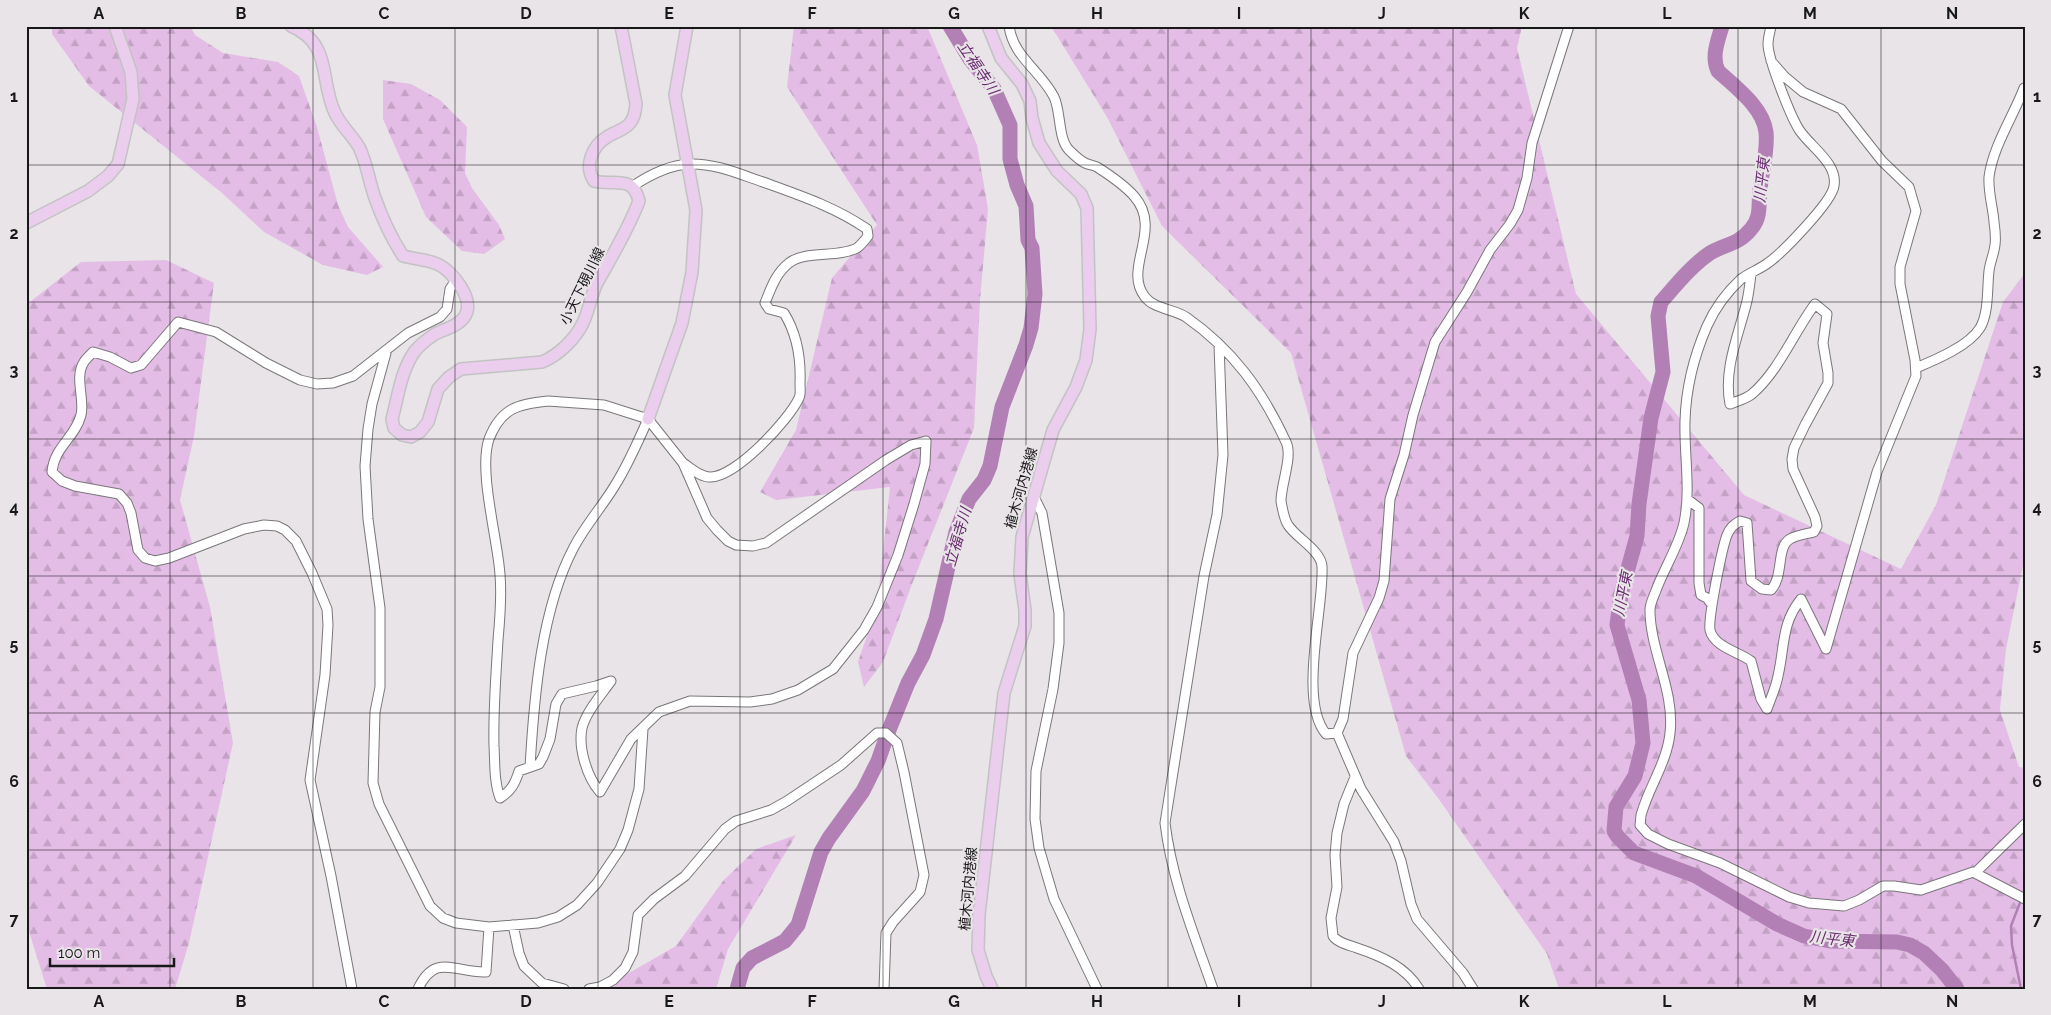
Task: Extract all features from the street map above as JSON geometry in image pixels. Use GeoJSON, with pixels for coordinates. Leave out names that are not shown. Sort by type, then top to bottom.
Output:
{"type":"FeatureCollection","features":[{"type":"Feature","properties":{"kind":"main road"},"geometry":{"type":"LineString","coordinates":[[26,223],[88,191],[108,176],[118,164],[133,99],[131,72],[114,26]]}},
{"type":"Feature","properties":{"kind":"main road","name":"小天下硯川線"},"geometry":{"type":"LineString","coordinates":[[291,26],[315,43],[323,59],[335,113],[359,148],[375,198],[395,244],[403,256],[439,264],[456,280],[465,292],[467,303],[465,316],[455,325],[434,334],[417,349],[407,362],[392,419],[394,428],[402,435],[411,436],[420,432],[428,422],[438,389],[449,377],[461,369],[542,362],[553,358],[562,350],[582,325],[597,284],[635,210],[639,200],[633,186]]}},
{"type":"Feature","properties":{"kind":"main road"},"geometry":{"type":"LineString","coordinates":[[621,26],[636,104],[635,115],[630,124],[605,138],[596,148],[590,160],[589,173],[594,181],[605,184],[626,183],[633,186]]}},
{"type":"Feature","properties":{"kind":"main road"},"geometry":{"type":"LineString","coordinates":[[648,419],[682,323],[692,272],[696,210],[675,95],[687,26]]}},
{"type":"Feature","properties":{"kind":"main road","name":"植木河内港線"},"geometry":{"type":"LineString","coordinates":[[988,26],[1000,58],[1022,84],[1030,101],[1032,118],[1039,143],[1057,171],[1081,194],[1087,208],[1090,329],[1086,360],[1076,387],[1054,430],[1022,537],[1020,574],[1025,610],[1025,626],[1004,693],[979,915],[978,950],[992,989]]}},
{"type":"Feature","properties":{"kind":"street"},"geometry":{"type":"LineString","coordinates":[[1009,26],[1017,50],[1055,98],[1066,148],[1083,162],[1095,166],[1134,196],[1146,215],[1146,230],[1138,276],[1144,296],[1151,303],[1181,314],[1199,327],[1245,371],[1268,406],[1288,445],[1281,500],[1284,514],[1288,525],[1314,551],[1323,564],[1316,633],[1314,699],[1317,718],[1326,734],[1338,733]]}},
{"type":"Feature","properties":{"kind":"street"},"geometry":{"type":"LineString","coordinates":[[1473,989],[1463,973],[1416,919],[1410,904],[1401,861],[1394,842],[1355,777],[1338,733],[1344,719],[1353,653],[1375,606],[1384,581],[1390,499],[1435,342],[1467,292],[1490,250],[1518,210],[1527,178],[1532,143],[1569,26]]}},
{"type":"Feature","properties":{"kind":"street"},"geometry":{"type":"LineString","coordinates":[[1771,26],[1768,42],[1771,61],[1798,128],[1828,164],[1835,185],[1832,194],[1824,206],[1779,254],[1768,264],[1743,278],[1722,299],[1708,324],[1694,358],[1688,388],[1685,421],[1687,499],[1684,524],[1660,577],[1650,608],[1652,638],[1668,698],[1670,732],[1662,766],[1640,815],[1640,825],[1648,834],[1668,844],[1720,863],[1789,897],[1809,903],[1844,906],[1859,900],[1883,886],[1921,890],[1973,872],[2025,899]]}},
{"type":"Feature","properties":{"kind":"street"},"geometry":{"type":"LineString","coordinates":[[1751,274],[1747,299],[1731,361],[1728,392],[1730,404],[1752,394],[1782,358],[1804,318],[1815,304],[1827,314],[1823,343],[1828,383],[1801,433],[1794,448],[1792,459],[1793,469],[1815,517],[1817,526],[1814,532],[1789,539],[1782,548],[1777,583],[1771,590],[1762,589],[1751,581],[1747,523],[1740,521],[1733,525],[1727,534],[1722,552],[1712,605],[1710,630],[1719,643],[1751,661],[1762,699],[1767,709],[1778,677],[1785,632],[1791,612],[1801,599],[1826,650],[1876,472],[1913,388],[1916,376],[1900,284],[1900,267],[1916,211],[1909,187],[1882,160],[1841,109],[1803,92],[1785,78],[1771,61]]}},
{"type":"Feature","properties":{"kind":"street"},"geometry":{"type":"LineString","coordinates":[[1916,368],[1969,340],[1980,327],[1985,310],[1995,245],[1994,221],[1989,195],[1993,158],[2024,88]]}},
{"type":"Feature","properties":{"kind":"street"},"geometry":{"type":"LineString","coordinates":[[633,186],[648,176],[688,164],[711,165],[796,193],[853,219],[867,229],[868,236],[859,247],[848,251],[791,261],[781,270],[772,285],[765,303],[770,309],[784,313],[789,322],[796,342],[800,370],[800,397],[778,429],[765,444],[724,474],[710,478],[701,475],[683,463]]}},
{"type":"Feature","properties":{"kind":"street"},"geometry":{"type":"LineString","coordinates":[[352,989],[331,876],[310,780],[325,675],[327,609],[296,541],[285,530],[277,526],[264,525],[244,529],[177,555],[155,561],[145,558],[138,550],[131,512],[119,494],[75,486],[62,481],[52,472],[53,461],[57,452],[78,424],[81,412],[80,370],[84,360],[94,352],[110,357],[131,368],[141,365],[178,322],[216,332],[266,363],[300,380],[317,384],[333,383],[353,376],[408,333],[440,317],[447,309],[450,288],[456,280]]}},
{"type":"Feature","properties":{"kind":"street"},"geometry":{"type":"LineString","coordinates":[[1213,989],[1180,898],[1169,853],[1165,823],[1204,576],[1217,514],[1223,455],[1219,345]]}},
{"type":"Feature","properties":{"kind":"street"},"geometry":{"type":"LineString","coordinates":[[386,352],[372,404],[368,429],[366,466],[368,519],[380,608],[380,687],[375,712],[373,783],[379,804],[430,906],[443,918],[489,927],[538,922],[558,917],[578,905],[602,876],[620,849],[628,830],[640,789],[643,729]]}},
{"type":"Feature","properties":{"kind":"street"},"geometry":{"type":"LineString","coordinates":[[548,401],[604,406],[648,419],[683,463],[708,518],[717,530],[728,541],[736,545],[753,546],[766,543],[886,460],[926,441],[925,464],[914,504],[898,555],[877,607],[864,630],[833,669],[798,690],[772,699],[750,702],[690,701],[659,712],[631,739],[600,792],[593,784],[582,748],[582,728],[589,713],[610,681],[562,694],[556,704],[550,739],[543,757],[538,764],[519,771],[515,784],[509,792],[500,798],[496,793],[493,714],[501,602],[500,575],[487,470],[487,448],[498,423],[507,412],[522,403],[548,401]]}},
{"type":"Feature","properties":{"kind":"street"},"geometry":{"type":"LineString","coordinates":[[530,767],[540,661],[561,574],[588,523],[613,489],[629,462],[648,419]]}},
{"type":"Feature","properties":{"kind":"street"},"geometry":{"type":"LineString","coordinates":[[1034,497],[1042,514],[1059,613],[1053,690],[1036,772],[1035,819],[1039,848],[1054,898],[1097,989]]}},
{"type":"Feature","properties":{"kind":"street"},"geometry":{"type":"LineString","coordinates":[[1687,499],[1699,508],[1699,583],[1701,596],[1707,598],[1712,605]]}},
{"type":"Feature","properties":{"kind":"street"},"geometry":{"type":"LineString","coordinates":[[589,989],[613,980],[626,968],[633,952],[638,915],[654,899],[685,876],[726,829],[736,821],[771,810],[787,801],[841,765],[877,733],[886,733],[897,743],[924,875],[920,892],[892,922],[886,933],[884,989]]}},
{"type":"Feature","properties":{"kind":"street"},"geometry":{"type":"LineString","coordinates":[[1355,777],[1344,804],[1337,833],[1335,855],[1337,886],[1331,918],[1333,936],[1342,942],[1398,966],[1414,981],[1419,989]]}},
{"type":"Feature","properties":{"kind":"street"},"geometry":{"type":"LineString","coordinates":[[1975,873],[2025,824]]}},
{"type":"Feature","properties":{"kind":"street"},"geometry":{"type":"LineString","coordinates":[[512,925],[524,966],[542,983],[564,989]]}},
{"type":"Feature","properties":{"kind":"street"},"geometry":{"type":"LineString","coordinates":[[418,989],[421,982],[433,969],[443,966],[473,972],[486,972],[489,927]]}},
{"type":"Feature","properties":{"kind":"green space"},"geometry":{"type":"Polygon","coordinates":[[[52,26],[190,26],[195,35],[223,53],[278,62],[299,76],[317,127],[338,205],[348,227],[383,267],[367,275],[323,265],[264,232],[222,193],[89,86],[52,34],[52,26]]]}},
{"type":"Feature","properties":{"kind":"green space"},"geometry":{"type":"Polygon","coordinates":[[[794,26],[927,26],[977,145],[988,209],[980,300],[974,428],[883,662],[864,687],[858,662],[877,607],[890,487],[776,500],[760,492],[796,430],[832,278],[877,225],[787,87],[794,26]]]}},
{"type":"Feature","properties":{"kind":"green space"},"geometry":{"type":"Polygon","coordinates":[[[1051,26],[1522,26],[1517,48],[1576,294],[1744,495],[1901,569],[1936,505],[2003,302],[2025,273],[2025,556],[2006,649],[2000,710],[2019,767],[2025,768],[2025,989],[1559,989],[1547,954],[1438,798],[1406,756],[1291,353],[1162,226],[1107,117],[1051,26]]]}},
{"type":"Feature","properties":{"kind":"green space"},"geometry":{"type":"Polygon","coordinates":[[[383,80],[411,84],[440,100],[467,127],[465,173],[472,188],[499,225],[505,239],[484,254],[462,251],[426,217],[383,119],[383,80]]]}},
{"type":"Feature","properties":{"kind":"green space"},"geometry":{"type":"Polygon","coordinates":[[[166,260],[214,283],[194,436],[180,500],[210,607],[233,743],[189,943],[175,989],[47,989],[26,922],[26,305],[81,262],[166,260]]]}},
{"type":"Feature","properties":{"kind":"green space"},"geometry":{"type":"Polygon","coordinates":[[[796,835],[728,949],[716,989],[601,989],[676,946],[723,881],[756,849],[796,835]]]}},
{"type":"Feature","properties":{"kind":"waterway","name":"立福寺川"},"geometry":{"type":"LineString","coordinates":[[737,989],[743,968],[752,958],[785,941],[798,925],[821,852],[863,791],[878,761],[908,683],[923,655],[936,619],[956,532],[969,499],[984,480],[990,466],[1002,407],[1031,328],[1035,294],[1032,248],[1028,240],[1026,206],[1017,185],[1010,159],[1010,125],[994,89],[970,59],[950,26]]}},
{"type":"Feature","properties":{"kind":"waterway","name":"川平東"},"geometry":{"type":"LineString","coordinates":[[1722,26],[1715,54],[1718,71],[1754,106],[1760,114],[1766,132],[1759,210],[1757,220],[1746,234],[1703,258],[1661,302],[1658,316],[1663,372],[1651,418],[1639,504],[1637,536],[1621,594],[1617,625],[1639,700],[1643,743],[1635,776],[1616,807],[1614,831],[1634,853],[1696,876],[1777,924],[1804,936],[1830,941],[1897,942],[1910,945],[1924,953],[1942,970],[1957,989]]}},
{"type":"Feature","properties":{"kind":"waterway"},"geometry":{"type":"LineString","coordinates":[[2021,900],[2011,926],[2012,945],[2021,989]]}}]}
